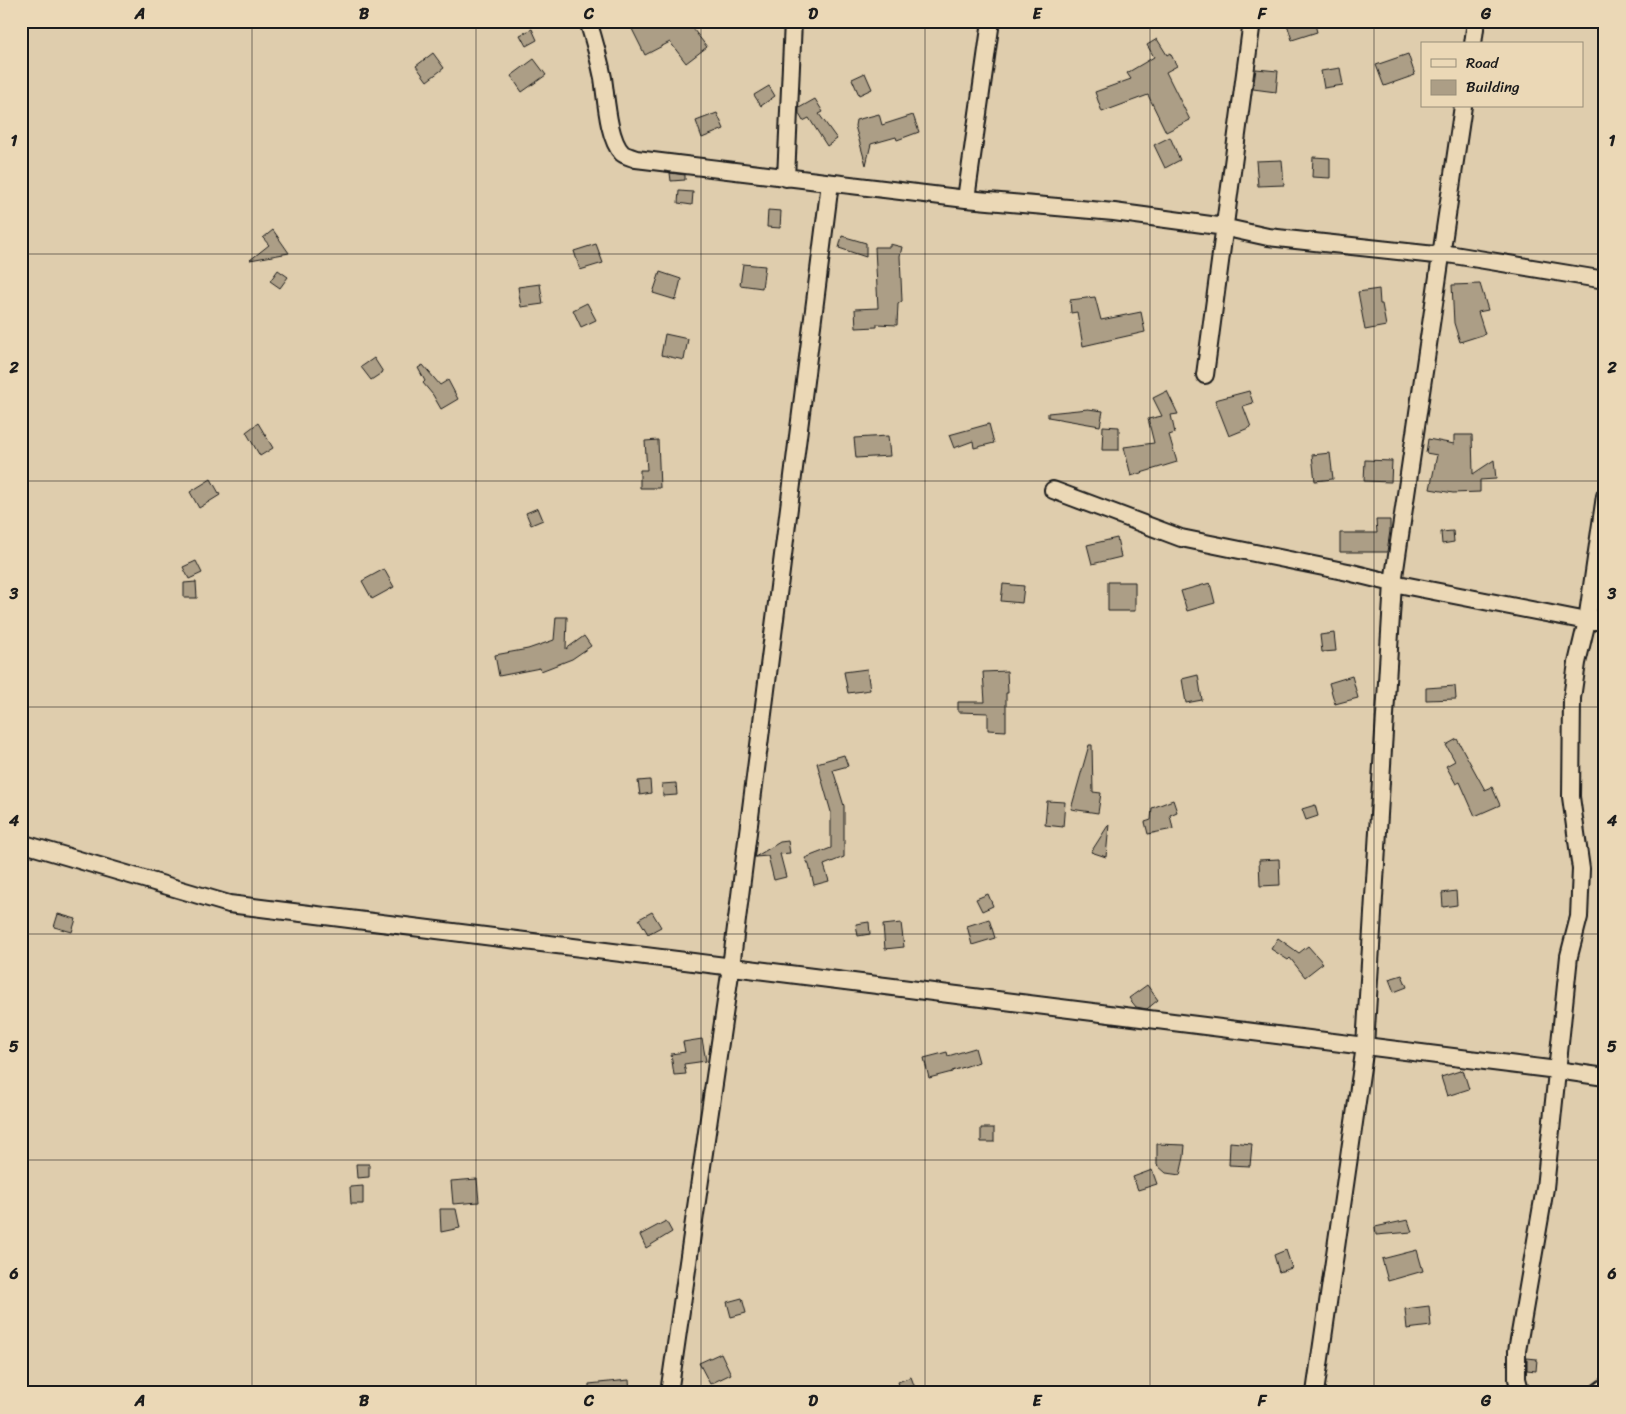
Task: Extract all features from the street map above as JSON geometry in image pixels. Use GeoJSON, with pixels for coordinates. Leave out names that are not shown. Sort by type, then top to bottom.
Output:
{"type":"FeatureCollection","features":[{"type":"Feature","properties":{"kind":"street"},"geometry":{"type":"LineString","coordinates":[[588,21],[603,77],[608,115],[614,138],[622,153],[636,159],[966,199],[1114,212],[1226,227],[1268,237],[1435,255],[1442,253],[1605,280]]}},
{"type":"Feature","properties":{"kind":"street"},"geometry":{"type":"LineString","coordinates":[[786,178],[792,21]]}},
{"type":"Feature","properties":{"kind":"street"},"geometry":{"type":"LineString","coordinates":[[966,199],[991,21]]}},
{"type":"Feature","properties":{"kind":"street"},"geometry":{"type":"LineString","coordinates":[[1206,375],[1252,21]]}},
{"type":"Feature","properties":{"kind":"street"},"geometry":{"type":"LineString","coordinates":[[1473,42],[1476,21]]}},
{"type":"Feature","properties":{"kind":"street"},"geometry":{"type":"LineString","coordinates":[[1315,1393],[1365,1046],[1393,583],[1464,108]]}},
{"type":"Feature","properties":{"kind":"street"},"geometry":{"type":"LineString","coordinates":[[668,1393],[731,967],[830,183]]}},
{"type":"Feature","properties":{"kind":"street"},"geometry":{"type":"LineString","coordinates":[[1054,490],[1180,538],[1393,583],[1587,621],[1605,621]]}},
{"type":"Feature","properties":{"kind":"street"},"geometry":{"type":"LineString","coordinates":[[1521,1393],[1517,1379],[1517,1351],[1545,1188],[1569,956],[1579,917],[1581,869],[1571,797],[1572,698],[1577,663],[1587,621],[1605,496]]}},
{"type":"Feature","properties":{"kind":"street"},"geometry":{"type":"LineString","coordinates":[[21,842],[229,904],[1605,1077]]}},
{"type":"Feature","properties":{"kind":"street"},"geometry":{"type":"LineString","coordinates":[[1597,1393],[1605,1388]]}},
{"type":"Feature","properties":{"kind":"building"},"geometry":{"type":"Polygon","coordinates":[[[628,21],[687,21],[707,47],[686,63],[670,42],[645,55],[628,21]]]}},
{"type":"Feature","properties":{"kind":"building"},"geometry":{"type":"Polygon","coordinates":[[[1286,21],[1314,21],[1317,32],[1292,40],[1286,21]]]}},
{"type":"Feature","properties":{"kind":"building"},"geometry":{"type":"Polygon","coordinates":[[[532,29],[537,40],[526,46],[520,35],[532,29]]]}},
{"type":"Feature","properties":{"kind":"building"},"geometry":{"type":"Polygon","coordinates":[[[1157,39],[1167,55],[1170,53],[1177,66],[1166,72],[1190,120],[1166,132],[1148,95],[1102,112],[1095,92],[1131,79],[1127,73],[1154,57],[1147,45],[1157,39]]]}},
{"type":"Feature","properties":{"kind":"building"},"geometry":{"type":"Polygon","coordinates":[[[433,53],[444,68],[427,81],[416,66],[433,53]]]}},
{"type":"Feature","properties":{"kind":"building"},"geometry":{"type":"Polygon","coordinates":[[[1408,54],[1415,75],[1384,86],[1376,65],[1408,54]]]}},
{"type":"Feature","properties":{"kind":"building"},"geometry":{"type":"Polygon","coordinates":[[[534,59],[546,75],[522,92],[511,76],[534,59]]]}},
{"type":"Feature","properties":{"kind":"building"},"geometry":{"type":"Polygon","coordinates":[[[1340,68],[1343,85],[1324,88],[1321,71],[1340,68]]]}},
{"type":"Feature","properties":{"kind":"building"},"geometry":{"type":"Polygon","coordinates":[[[1256,69],[1278,71],[1276,92],[1253,89],[1256,69]]]}},
{"type":"Feature","properties":{"kind":"building"},"geometry":{"type":"Polygon","coordinates":[[[865,73],[872,89],[859,95],[852,79],[865,73]]]}},
{"type":"Feature","properties":{"kind":"building"},"geometry":{"type":"Polygon","coordinates":[[[769,86],[775,96],[761,106],[754,95],[769,86]]]}},
{"type":"Feature","properties":{"kind":"building"},"geometry":{"type":"Polygon","coordinates":[[[815,99],[823,112],[819,114],[837,139],[827,146],[809,118],[803,121],[799,114],[799,108],[815,99]]]}},
{"type":"Feature","properties":{"kind":"building"},"geometry":{"type":"Polygon","coordinates":[[[717,113],[724,129],[702,138],[696,121],[717,113]]]}},
{"type":"Feature","properties":{"kind":"building"},"geometry":{"type":"Polygon","coordinates":[[[879,114],[882,125],[913,115],[919,132],[897,140],[896,137],[871,144],[866,165],[855,126],[856,120],[879,114]]]}},
{"type":"Feature","properties":{"kind":"building"},"geometry":{"type":"Polygon","coordinates":[[[1170,137],[1180,160],[1165,168],[1154,145],[1170,137]]]}},
{"type":"Feature","properties":{"kind":"building"},"geometry":{"type":"Polygon","coordinates":[[[1313,157],[1330,158],[1330,178],[1312,177],[1313,157]]]}},
{"type":"Feature","properties":{"kind":"building"},"geometry":{"type":"Polygon","coordinates":[[[1282,160],[1284,185],[1258,186],[1256,161],[1282,160]]]}},
{"type":"Feature","properties":{"kind":"building"},"geometry":{"type":"Polygon","coordinates":[[[670,173],[685,175],[685,180],[671,181],[670,173]]]}},
{"type":"Feature","properties":{"kind":"building"},"geometry":{"type":"Polygon","coordinates":[[[679,191],[693,192],[692,205],[678,203],[679,191]]]}},
{"type":"Feature","properties":{"kind":"building"},"geometry":{"type":"Polygon","coordinates":[[[768,210],[781,211],[780,228],[767,227],[768,210]]]}},
{"type":"Feature","properties":{"kind":"building"},"geometry":{"type":"Polygon","coordinates":[[[273,230],[289,253],[250,260],[269,245],[263,238],[273,230]]]}},
{"type":"Feature","properties":{"kind":"building"},"geometry":{"type":"Polygon","coordinates":[[[842,236],[866,243],[866,257],[839,248],[842,236]]]}},
{"type":"Feature","properties":{"kind":"building"},"geometry":{"type":"Polygon","coordinates":[[[596,244],[603,263],[580,270],[574,251],[596,244]]]}},
{"type":"Feature","properties":{"kind":"building"},"geometry":{"type":"Polygon","coordinates":[[[890,244],[902,247],[900,256],[902,301],[898,304],[897,325],[877,324],[877,327],[856,328],[855,309],[878,308],[875,247],[890,247],[890,244]]]}},
{"type":"Feature","properties":{"kind":"building"},"geometry":{"type":"Polygon","coordinates":[[[743,264],[765,266],[762,288],[740,285],[743,264]]]}},
{"type":"Feature","properties":{"kind":"building"},"geometry":{"type":"Polygon","coordinates":[[[278,270],[288,277],[280,288],[270,281],[278,270]]]}},
{"type":"Feature","properties":{"kind":"building"},"geometry":{"type":"Polygon","coordinates":[[[660,272],[681,279],[676,300],[653,293],[660,272]]]}},
{"type":"Feature","properties":{"kind":"building"},"geometry":{"type":"Polygon","coordinates":[[[540,284],[543,304],[521,307],[518,287],[540,284]]]}},
{"type":"Feature","properties":{"kind":"building"},"geometry":{"type":"Polygon","coordinates":[[[1480,284],[1488,310],[1478,312],[1485,334],[1460,342],[1454,323],[1452,285],[1480,284]]]}},
{"type":"Feature","properties":{"kind":"building"},"geometry":{"type":"Polygon","coordinates":[[[1379,289],[1380,304],[1382,304],[1386,326],[1365,330],[1358,292],[1379,289]]]}},
{"type":"Feature","properties":{"kind":"building"},"geometry":{"type":"Polygon","coordinates":[[[1095,297],[1101,320],[1141,312],[1145,332],[1083,346],[1077,312],[1071,313],[1070,300],[1095,297]]]}},
{"type":"Feature","properties":{"kind":"building"},"geometry":{"type":"Polygon","coordinates":[[[587,303],[596,320],[581,327],[573,310],[587,303]]]}},
{"type":"Feature","properties":{"kind":"building"},"geometry":{"type":"Polygon","coordinates":[[[665,334],[688,339],[684,360],[661,355],[665,334]]]}},
{"type":"Feature","properties":{"kind":"building"},"geometry":{"type":"Polygon","coordinates":[[[374,358],[383,372],[371,380],[361,367],[374,358]]]}},
{"type":"Feature","properties":{"kind":"building"},"geometry":{"type":"Polygon","coordinates":[[[423,365],[440,385],[448,380],[458,399],[441,409],[423,383],[425,381],[418,368],[423,365]]]}},
{"type":"Feature","properties":{"kind":"building"},"geometry":{"type":"Polygon","coordinates":[[[1167,391],[1178,414],[1171,415],[1175,433],[1169,435],[1177,462],[1131,476],[1124,447],[1154,443],[1148,419],[1162,416],[1153,398],[1167,391]]]}},
{"type":"Feature","properties":{"kind":"building"},"geometry":{"type":"Polygon","coordinates":[[[1249,391],[1253,403],[1243,406],[1251,427],[1229,436],[1215,400],[1249,391]]]}},
{"type":"Feature","properties":{"kind":"building"},"geometry":{"type":"Polygon","coordinates":[[[1088,409],[1103,411],[1100,426],[1048,417],[1048,413],[1088,409]]]}},
{"type":"Feature","properties":{"kind":"building"},"geometry":{"type":"Polygon","coordinates":[[[258,423],[273,448],[260,456],[246,432],[258,423]]]}},
{"type":"Feature","properties":{"kind":"building"},"geometry":{"type":"Polygon","coordinates":[[[989,424],[994,443],[974,448],[973,441],[954,448],[949,435],[989,424]]]}},
{"type":"Feature","properties":{"kind":"building"},"geometry":{"type":"Polygon","coordinates":[[[1103,426],[1119,427],[1119,450],[1102,450],[1103,426]]]}},
{"type":"Feature","properties":{"kind":"building"},"geometry":{"type":"Polygon","coordinates":[[[1454,435],[1472,435],[1473,474],[1494,460],[1496,479],[1480,480],[1480,492],[1453,493],[1430,489],[1437,455],[1426,453],[1428,439],[1454,444],[1454,435]]]}},
{"type":"Feature","properties":{"kind":"building"},"geometry":{"type":"Polygon","coordinates":[[[888,436],[890,456],[856,458],[854,438],[888,436]]]}},
{"type":"Feature","properties":{"kind":"building"},"geometry":{"type":"Polygon","coordinates":[[[658,440],[660,488],[640,488],[640,470],[647,470],[645,441],[658,440]]]}},
{"type":"Feature","properties":{"kind":"building"},"geometry":{"type":"Polygon","coordinates":[[[1330,453],[1333,479],[1315,481],[1312,455],[1330,453]]]}},
{"type":"Feature","properties":{"kind":"building"},"geometry":{"type":"Polygon","coordinates":[[[1365,460],[1392,461],[1391,482],[1364,481],[1365,460]]]}},
{"type":"Feature","properties":{"kind":"building"},"geometry":{"type":"Polygon","coordinates":[[[211,479],[220,495],[199,508],[190,492],[211,479]]]}},
{"type":"Feature","properties":{"kind":"building"},"geometry":{"type":"Polygon","coordinates":[[[538,508],[543,520],[531,525],[526,513],[538,508]]]}},
{"type":"Feature","properties":{"kind":"building"},"geometry":{"type":"Polygon","coordinates":[[[1376,520],[1390,520],[1387,552],[1340,552],[1340,533],[1377,533],[1376,520]]]}},
{"type":"Feature","properties":{"kind":"building"},"geometry":{"type":"Polygon","coordinates":[[[1453,531],[1454,542],[1442,544],[1441,532],[1453,531]]]}},
{"type":"Feature","properties":{"kind":"building"},"geometry":{"type":"Polygon","coordinates":[[[1117,538],[1121,557],[1092,564],[1087,545],[1117,538]]]}},
{"type":"Feature","properties":{"kind":"building"},"geometry":{"type":"Polygon","coordinates":[[[196,561],[202,573],[189,579],[183,567],[196,561]]]}},
{"type":"Feature","properties":{"kind":"building"},"geometry":{"type":"Polygon","coordinates":[[[384,569],[394,587],[372,599],[362,581],[384,569]]]}},
{"type":"Feature","properties":{"kind":"building"},"geometry":{"type":"Polygon","coordinates":[[[196,582],[197,598],[184,598],[184,583],[196,582]]]}},
{"type":"Feature","properties":{"kind":"building"},"geometry":{"type":"Polygon","coordinates":[[[1108,582],[1135,582],[1135,611],[1108,611],[1108,582]]]}},
{"type":"Feature","properties":{"kind":"building"},"geometry":{"type":"Polygon","coordinates":[[[1210,583],[1215,603],[1187,611],[1181,591],[1210,583]]]}},
{"type":"Feature","properties":{"kind":"building"},"geometry":{"type":"Polygon","coordinates":[[[1003,584],[1024,586],[1022,603],[1001,601],[1003,584]]]}},
{"type":"Feature","properties":{"kind":"building"},"geometry":{"type":"Polygon","coordinates":[[[556,617],[567,617],[566,649],[584,636],[591,646],[572,659],[541,671],[540,668],[499,676],[495,655],[528,649],[554,640],[556,617]]]}},
{"type":"Feature","properties":{"kind":"building"},"geometry":{"type":"Polygon","coordinates":[[[1334,633],[1336,651],[1322,652],[1320,635],[1334,633]]]}},
{"type":"Feature","properties":{"kind":"building"},"geometry":{"type":"Polygon","coordinates":[[[867,669],[870,690],[848,693],[844,672],[867,669]]]}},
{"type":"Feature","properties":{"kind":"building"},"geometry":{"type":"Polygon","coordinates":[[[1007,671],[1006,731],[988,730],[988,713],[958,712],[958,702],[985,702],[983,672],[1007,671]]]}},
{"type":"Feature","properties":{"kind":"building"},"geometry":{"type":"Polygon","coordinates":[[[1198,675],[1202,700],[1186,703],[1182,679],[1198,675]]]}},
{"type":"Feature","properties":{"kind":"building"},"geometry":{"type":"Polygon","coordinates":[[[1352,676],[1358,698],[1335,704],[1329,683],[1352,676]]]}},
{"type":"Feature","properties":{"kind":"building"},"geometry":{"type":"Polygon","coordinates":[[[1455,686],[1456,699],[1426,700],[1426,688],[1455,686]]]}},
{"type":"Feature","properties":{"kind":"building"},"geometry":{"type":"Polygon","coordinates":[[[1457,739],[1485,790],[1492,787],[1500,805],[1475,816],[1460,782],[1456,784],[1446,766],[1455,761],[1446,745],[1457,739]]]}},
{"type":"Feature","properties":{"kind":"building"},"geometry":{"type":"Polygon","coordinates":[[[1089,745],[1092,745],[1093,792],[1101,793],[1098,813],[1071,809],[1089,745]]]}},
{"type":"Feature","properties":{"kind":"building"},"geometry":{"type":"Polygon","coordinates":[[[844,755],[848,766],[833,770],[844,806],[844,857],[824,865],[829,881],[814,885],[809,865],[805,858],[831,848],[831,812],[817,763],[844,755]]]}},
{"type":"Feature","properties":{"kind":"building"},"geometry":{"type":"Polygon","coordinates":[[[650,780],[651,793],[640,795],[638,781],[650,780]]]}},
{"type":"Feature","properties":{"kind":"building"},"geometry":{"type":"Polygon","coordinates":[[[676,783],[677,795],[663,796],[662,784],[676,783]]]}},
{"type":"Feature","properties":{"kind":"building"},"geometry":{"type":"Polygon","coordinates":[[[1173,800],[1177,812],[1170,815],[1173,829],[1148,834],[1145,822],[1151,820],[1152,808],[1173,800]]]}},
{"type":"Feature","properties":{"kind":"building"},"geometry":{"type":"Polygon","coordinates":[[[1047,801],[1065,802],[1063,827],[1045,825],[1047,801]]]}},
{"type":"Feature","properties":{"kind":"building"},"geometry":{"type":"Polygon","coordinates":[[[1315,805],[1318,816],[1306,820],[1302,809],[1315,805]]]}},
{"type":"Feature","properties":{"kind":"building"},"geometry":{"type":"Polygon","coordinates":[[[1109,824],[1106,857],[1091,852],[1109,824]]]}},
{"type":"Feature","properties":{"kind":"building"},"geometry":{"type":"Polygon","coordinates":[[[788,841],[790,853],[780,854],[786,877],[774,880],[768,856],[755,857],[780,842],[788,841]]]}},
{"type":"Feature","properties":{"kind":"building"},"geometry":{"type":"Polygon","coordinates":[[[1279,859],[1280,885],[1260,886],[1259,860],[1279,859]]]}},
{"type":"Feature","properties":{"kind":"building"},"geometry":{"type":"Polygon","coordinates":[[[1456,891],[1457,905],[1443,907],[1442,893],[1456,891]]]}},
{"type":"Feature","properties":{"kind":"building"},"geometry":{"type":"Polygon","coordinates":[[[988,894],[993,906],[982,911],[976,899],[988,894]]]}},
{"type":"Feature","properties":{"kind":"building"},"geometry":{"type":"Polygon","coordinates":[[[652,912],[661,927],[648,934],[639,919],[652,912]]]}},
{"type":"Feature","properties":{"kind":"building"},"geometry":{"type":"Polygon","coordinates":[[[58,914],[76,919],[72,932],[54,927],[58,914]]]}},
{"type":"Feature","properties":{"kind":"building"},"geometry":{"type":"Polygon","coordinates":[[[989,919],[995,938],[972,945],[967,926],[989,919]]]}},
{"type":"Feature","properties":{"kind":"building"},"geometry":{"type":"Polygon","coordinates":[[[869,922],[870,934],[858,936],[856,924],[869,922]]]}},
{"type":"Feature","properties":{"kind":"building"},"geometry":{"type":"Polygon","coordinates":[[[901,923],[904,947],[885,949],[883,925],[901,923]]]}},
{"type":"Feature","properties":{"kind":"building"},"geometry":{"type":"Polygon","coordinates":[[[1278,938],[1299,953],[1308,946],[1323,963],[1305,977],[1290,958],[1288,960],[1271,949],[1278,938]]]}},
{"type":"Feature","properties":{"kind":"building"},"geometry":{"type":"Polygon","coordinates":[[[1402,975],[1407,987],[1394,992],[1389,979],[1402,975]]]}},
{"type":"Feature","properties":{"kind":"building"},"geometry":{"type":"Polygon","coordinates":[[[1147,985],[1158,1000],[1147,1009],[1136,1007],[1129,998],[1147,985]]]}},
{"type":"Feature","properties":{"kind":"building"},"geometry":{"type":"Polygon","coordinates":[[[702,1039],[706,1061],[684,1064],[686,1074],[674,1075],[671,1054],[685,1052],[683,1042],[702,1039]]]}},
{"type":"Feature","properties":{"kind":"building"},"geometry":{"type":"Polygon","coordinates":[[[975,1048],[979,1062],[929,1078],[924,1058],[947,1052],[948,1056],[975,1048]]]}},
{"type":"Feature","properties":{"kind":"building"},"geometry":{"type":"Polygon","coordinates":[[[1463,1070],[1469,1089],[1447,1096],[1441,1077],[1463,1070]]]}},
{"type":"Feature","properties":{"kind":"building"},"geometry":{"type":"Polygon","coordinates":[[[981,1128],[994,1128],[994,1142],[981,1142],[981,1128]]]}},
{"type":"Feature","properties":{"kind":"building"},"geometry":{"type":"Polygon","coordinates":[[[1230,1142],[1252,1144],[1250,1166],[1229,1165],[1230,1142]]]}},
{"type":"Feature","properties":{"kind":"building"},"geometry":{"type":"Polygon","coordinates":[[[1157,1144],[1185,1145],[1180,1175],[1166,1173],[1157,1165],[1157,1144]]]}},
{"type":"Feature","properties":{"kind":"building"},"geometry":{"type":"Polygon","coordinates":[[[356,1164],[369,1164],[369,1177],[357,1178],[356,1164]]]}},
{"type":"Feature","properties":{"kind":"building"},"geometry":{"type":"Polygon","coordinates":[[[1152,1170],[1157,1184],[1138,1190],[1133,1177],[1152,1170]]]}},
{"type":"Feature","properties":{"kind":"building"},"geometry":{"type":"Polygon","coordinates":[[[477,1179],[479,1202],[453,1204],[451,1181],[477,1179]]]}},
{"type":"Feature","properties":{"kind":"building"},"geometry":{"type":"Polygon","coordinates":[[[363,1186],[363,1204],[351,1204],[350,1187],[363,1186]]]}},
{"type":"Feature","properties":{"kind":"building"},"geometry":{"type":"Polygon","coordinates":[[[440,1209],[456,1209],[460,1228],[441,1232],[440,1209]]]}},
{"type":"Feature","properties":{"kind":"building"},"geometry":{"type":"Polygon","coordinates":[[[1408,1220],[1412,1232],[1376,1235],[1375,1227],[1408,1220]]]}},
{"type":"Feature","properties":{"kind":"building"},"geometry":{"type":"Polygon","coordinates":[[[666,1221],[672,1232],[646,1248],[640,1235],[666,1221]]]}},
{"type":"Feature","properties":{"kind":"building"},"geometry":{"type":"Polygon","coordinates":[[[1286,1250],[1292,1268],[1279,1272],[1274,1255],[1286,1250]]]}},
{"type":"Feature","properties":{"kind":"building"},"geometry":{"type":"Polygon","coordinates":[[[1417,1250],[1423,1271],[1388,1281],[1382,1259],[1417,1250]]]}},
{"type":"Feature","properties":{"kind":"building"},"geometry":{"type":"Polygon","coordinates":[[[742,1298],[746,1313],[731,1317],[727,1302],[742,1298]]]}},
{"type":"Feature","properties":{"kind":"building"},"geometry":{"type":"Polygon","coordinates":[[[1429,1306],[1431,1326],[1407,1329],[1405,1309],[1429,1306]]]}},
{"type":"Feature","properties":{"kind":"building"},"geometry":{"type":"Polygon","coordinates":[[[721,1353],[731,1374],[710,1384],[699,1363],[721,1353]]]}},
{"type":"Feature","properties":{"kind":"building"},"geometry":{"type":"Polygon","coordinates":[[[1527,1358],[1537,1359],[1536,1371],[1527,1370],[1527,1358]]]}},
{"type":"Feature","properties":{"kind":"building"},"geometry":{"type":"Polygon","coordinates":[[[911,1377],[917,1393],[902,1393],[898,1382],[911,1377]]]}},
{"type":"Feature","properties":{"kind":"building"},"geometry":{"type":"Polygon","coordinates":[[[629,1380],[630,1393],[589,1393],[589,1384],[629,1380]]]}}]}
